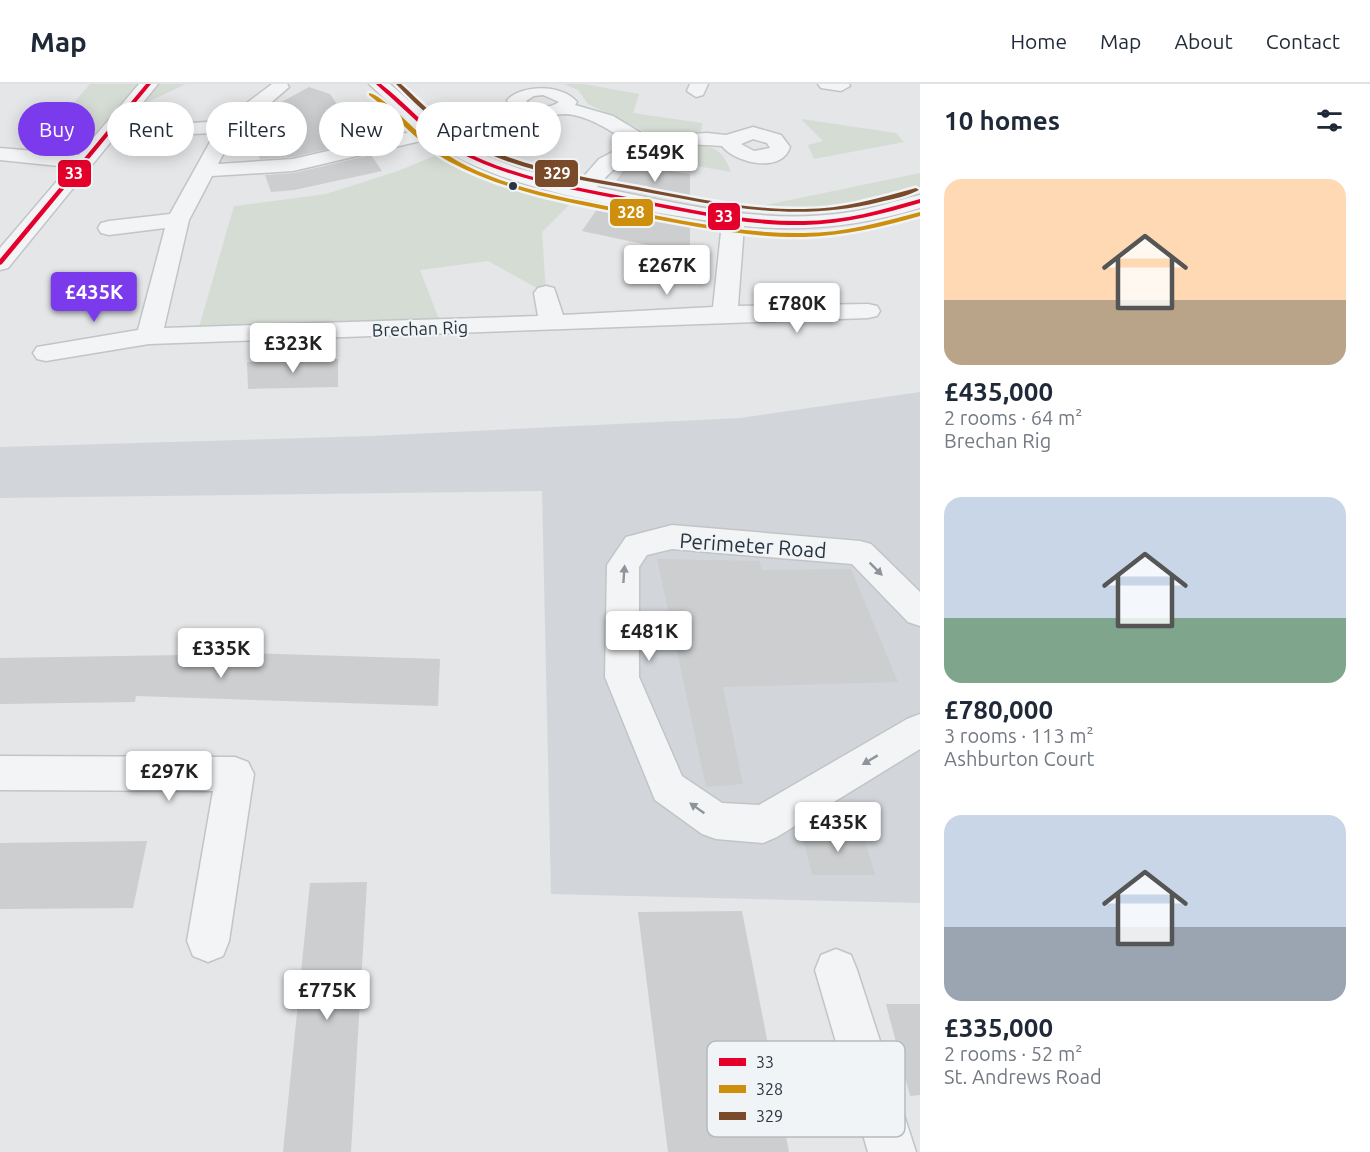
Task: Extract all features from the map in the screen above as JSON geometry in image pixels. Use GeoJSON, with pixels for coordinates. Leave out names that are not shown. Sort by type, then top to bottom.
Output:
{"type":"FeatureCollection","features":[{"type":"Feature","properties":{"kind":"street"},"geometry":{"type":"LineString","coordinates":[[0,263],[148,84]]}},
{"type":"Feature","properties":{"kind":"street"},"geometry":{"type":"LineString","coordinates":[[378,84],[403,102],[416,115]]}},
{"type":"Feature","properties":{"kind":"street"},"geometry":{"type":"LineString","coordinates":[[262,102],[280,87]]}},
{"type":"Feature","properties":{"kind":"street"},"geometry":{"type":"LineString","coordinates":[[564,108],[606,120],[644,143]]}},
{"type":"Feature","properties":{"kind":"street"},"geometry":{"type":"LineString","coordinates":[[207,170],[238,172],[280,168],[416,136]]}},
{"type":"Feature","properties":{"kind":"street"},"geometry":{"type":"LineString","coordinates":[[583,191],[606,163],[644,143],[707,139],[731,141]]}},
{"type":"Feature","properties":{"kind":"street"},"geometry":{"type":"LineString","coordinates":[[0,154],[85,162]]}},
{"type":"Feature","properties":{"kind":"street"},"geometry":{"type":"LineString","coordinates":[[149,336],[178,220],[214,156]]}},
{"type":"Feature","properties":{"kind":"street"},"geometry":{"type":"LineString","coordinates":[[471,156],[508,173],[583,191],[733,219],[789,224],[835,222],[875,217],[920,201]]}},
{"type":"Feature","properties":{"kind":"street"},"geometry":{"type":"LineString","coordinates":[[725,314],[733,219]]}},
{"type":"Feature","properties":{"kind":"street"},"geometry":{"type":"LineString","coordinates":[[109,228],[178,220]]}},
{"type":"Feature","properties":{"kind":"street"},"geometry":{"type":"LineString","coordinates":[[546,293],[552,323]]}},
{"type":"Feature","properties":{"kind":"street","name":"Brechan Rig"},"geometry":{"type":"LineString","coordinates":[[46,353],[149,336],[552,323],[725,314],[868,311]]}},
{"type":"Feature","properties":{"kind":"street","name":"Perimeter Road"},"geometry":{"type":"LineString","coordinates":[[920,613],[860,553],[672,537],[637,545],[623,566],[622,677],[668,788],[716,821],[763,824],[920,730]]}},
{"type":"Feature","properties":{"kind":"street"},"geometry":{"type":"LineString","coordinates":[[0,773],[235,774],[208,941]]}},
{"type":"Feature","properties":{"kind":"street"},"geometry":{"type":"LineString","coordinates":[[836,969],[858,1041]]}},
{"type":"Feature","properties":{"kind":"street"},"geometry":{"type":"LineString","coordinates":[[887,1137],[892,1152]]}},
{"type":"Feature","properties":{"kind":"shaded area"},"geometry":{"type":"Polygon","coordinates":[[[90,84],[186,84],[148,102],[107,102],[107,137],[95,151],[95,102],[74,102],[90,84]]]}},
{"type":"Feature","properties":{"kind":"shaded area"},"geometry":{"type":"Polygon","coordinates":[[[564,84],[584,84],[639,94],[633,113],[702,123],[701,132],[646,132],[588,104],[578,90],[564,84]]]}},
{"type":"Feature","properties":{"kind":"shaded area"},"geometry":{"type":"Polygon","coordinates":[[[801,119],[896,133],[904,142],[814,159],[808,145],[823,141],[801,119]]]}},
{"type":"Feature","properties":{"kind":"shaded area"},"geometry":{"type":"Polygon","coordinates":[[[699,145],[720,152],[731,172],[640,156],[652,151],[699,145]]]}},
{"type":"Feature","properties":{"kind":"shaded area"},"geometry":{"type":"Polygon","coordinates":[[[28,156],[90,156],[85,162],[28,156]]]}},
{"type":"Feature","properties":{"kind":"shaded area"},"geometry":{"type":"Polygon","coordinates":[[[434,156],[477,156],[583,191],[542,232],[546,293],[488,261],[420,270],[442,327],[197,334],[234,206],[326,194],[398,171],[434,156]]]}},
{"type":"Feature","properties":{"kind":"shaded area"},"geometry":{"type":"Polygon","coordinates":[[[920,173],[920,191],[897,200],[851,211],[779,214],[731,208],[732,205],[766,205],[920,173]]]}},
{"type":"Feature","properties":{"kind":"shaded area"},"geometry":{"type":"Polygon","coordinates":[[[920,392],[920,903],[551,894],[542,491],[0,498],[0,447],[371,436],[740,418],[920,392]]]}},
{"type":"Feature","properties":{"kind":"building"},"geometry":{"type":"Polygon","coordinates":[[[309,87],[330,94],[335,102],[319,102],[319,151],[307,154],[307,102],[281,102],[309,87]]]}},
{"type":"Feature","properties":{"kind":"building"},"geometry":{"type":"Polygon","coordinates":[[[259,156],[297,156],[293,157],[260,159],[259,156]]]}},
{"type":"Feature","properties":{"kind":"building"},"geometry":{"type":"Polygon","coordinates":[[[367,156],[372,156],[382,171],[294,190],[271,192],[265,175],[294,173],[367,156]]]}},
{"type":"Feature","properties":{"kind":"building"},"geometry":{"type":"Polygon","coordinates":[[[630,161],[641,167],[690,174],[690,203],[611,188],[630,161]]]}},
{"type":"Feature","properties":{"kind":"building"},"geometry":{"type":"Polygon","coordinates":[[[600,205],[690,220],[690,254],[582,231],[600,205]]]}},
{"type":"Feature","properties":{"kind":"building"},"geometry":{"type":"Polygon","coordinates":[[[338,359],[338,387],[248,389],[247,362],[338,359]]]}},
{"type":"Feature","properties":{"kind":"building"},"geometry":{"type":"Polygon","coordinates":[[[657,559],[759,561],[762,570],[851,569],[898,682],[723,687],[743,784],[706,787],[657,559]]]}},
{"type":"Feature","properties":{"kind":"building"},"geometry":{"type":"Polygon","coordinates":[[[182,651],[440,659],[438,706],[136,696],[135,702],[0,704],[0,658],[181,655],[182,651]]]}},
{"type":"Feature","properties":{"kind":"building"},"geometry":{"type":"Polygon","coordinates":[[[801,830],[862,830],[875,875],[812,875],[801,830]]]}},
{"type":"Feature","properties":{"kind":"building"},"geometry":{"type":"Polygon","coordinates":[[[147,841],[133,908],[0,909],[0,843],[147,841]]]}},
{"type":"Feature","properties":{"kind":"building"},"geometry":{"type":"Polygon","coordinates":[[[367,882],[351,1152],[283,1152],[310,883],[367,882]]]}},
{"type":"Feature","properties":{"kind":"building"},"geometry":{"type":"Polygon","coordinates":[[[742,911],[767,1041],[707,1041],[707,1137],[786,1137],[789,1152],[668,1152],[638,912],[742,911]]]}},
{"type":"Feature","properties":{"kind":"building"},"geometry":{"type":"Polygon","coordinates":[[[886,1004],[920,1004],[920,1095],[910,1096],[905,1077],[905,1041],[896,1041],[886,1004]]]}},
{"type":"Feature","properties":{"kind":"transit line","name":"33"},"geometry":{"type":"LineString","coordinates":[[0,263],[149,84]]}},
{"type":"Feature","properties":{"kind":"transit line","name":"33"},"geometry":{"type":"LineString","coordinates":[[378,84],[435,134],[455,148],[497,168],[564,187],[718,216],[804,223],[848,219],[920,201]]}},
{"type":"Feature","properties":{"kind":"transit line","name":"329"},"geometry":{"type":"LineString","coordinates":[[398,84],[436,119],[460,137],[524,165],[570,176],[721,204],[784,211],[848,207],[916,190]]}},
{"type":"Feature","properties":{"kind":"transit line","name":"328"},"geometry":{"type":"LineString","coordinates":[[371,94],[451,160],[495,180],[540,194],[697,225],[783,235],[848,231],[920,214]]}}]}
